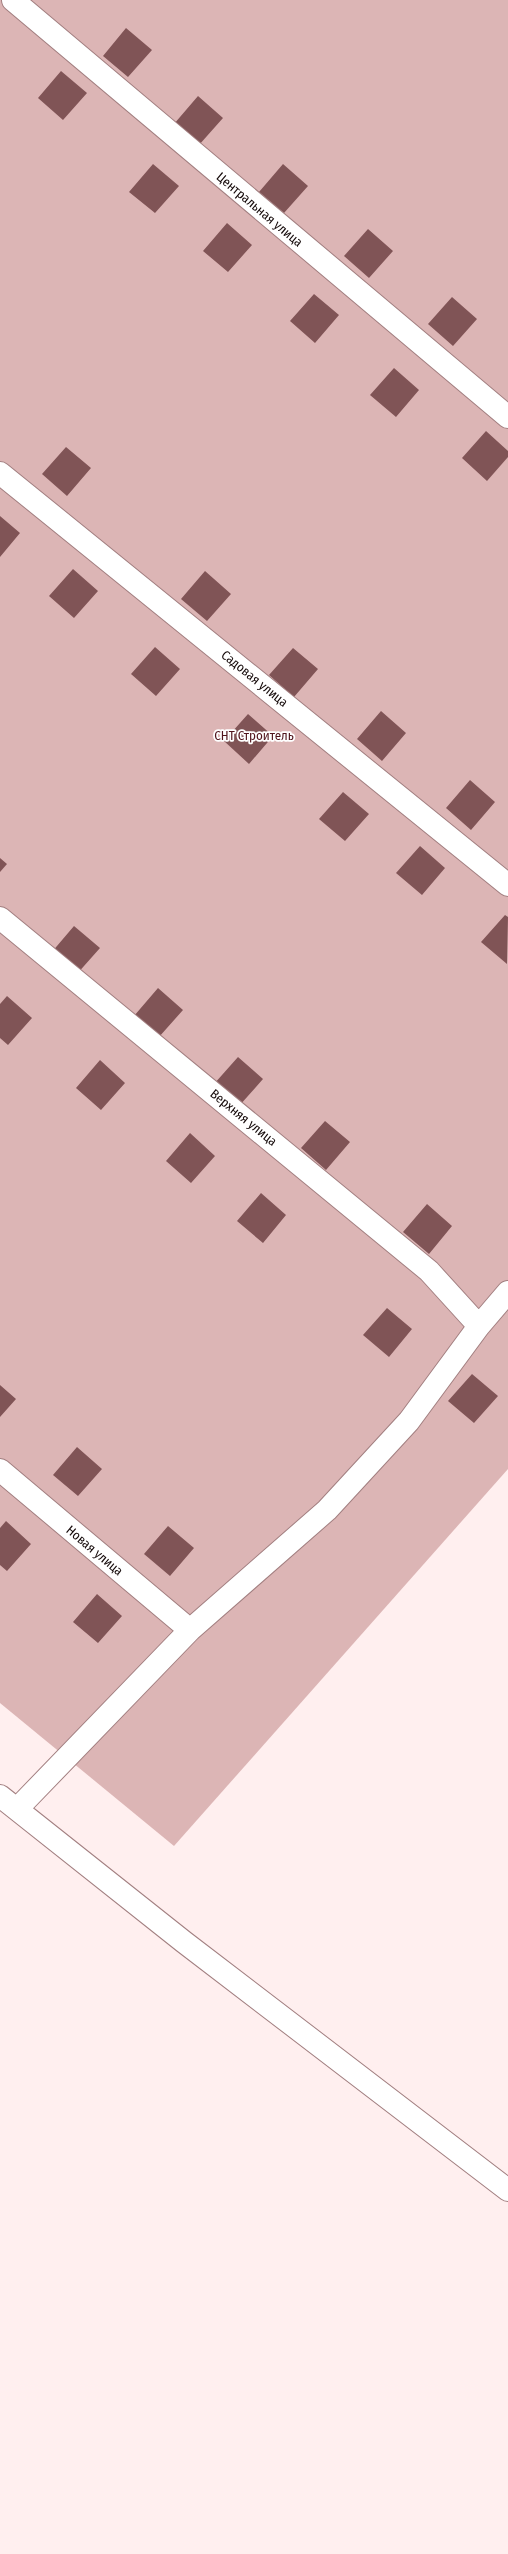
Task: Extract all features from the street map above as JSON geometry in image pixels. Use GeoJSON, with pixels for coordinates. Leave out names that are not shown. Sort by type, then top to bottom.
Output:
{"type":"FeatureCollection","features":[{"type":"Feature","properties":{"kind":"street","name":"Центральная улица"},"geometry":{"type":"LineString","coordinates":[[13,0],[508,417]]}},
{"type":"Feature","properties":{"kind":"street","name":"Садовая улица"},"geometry":{"type":"LineString","coordinates":[[0,473],[508,886]]}},
{"type":"Feature","properties":{"kind":"street","name":"Верхняя улица"},"geometry":{"type":"LineString","coordinates":[[0,918],[429,1271],[479,1326]]}},
{"type":"Feature","properties":{"kind":"street"},"geometry":{"type":"LineString","coordinates":[[508,1292],[479,1326],[409,1421],[327,1510],[190,1630],[8,1803],[184,1942],[508,2190]]}},
{"type":"Feature","properties":{"kind":"street","name":"Новая улица"},"geometry":{"type":"LineString","coordinates":[[0,1470],[190,1630]]}},
{"type":"Feature","properties":{"kind":"green space","name":"СНТ Строитель"},"geometry":{"type":"Polygon","coordinates":[[[0,0],[508,0],[508,1469],[174,1846],[0,1703],[0,0]]]}},
{"type":"Feature","properties":{"kind":"building"},"geometry":{"type":"Polygon","coordinates":[[[126,28],[152,50],[128,77],[103,56],[126,28]]]}},
{"type":"Feature","properties":{"kind":"building"},"geometry":{"type":"Polygon","coordinates":[[[61,71],[87,93],[63,120],[38,98],[61,71]]]}},
{"type":"Feature","properties":{"kind":"building"},"geometry":{"type":"Polygon","coordinates":[[[198,96],[223,118],[199,145],[174,124],[198,96]]]}},
{"type":"Feature","properties":{"kind":"building"},"geometry":{"type":"Polygon","coordinates":[[[153,164],[179,186],[155,213],[129,192],[153,164]]]}},
{"type":"Feature","properties":{"kind":"building"},"geometry":{"type":"Polygon","coordinates":[[[283,164],[308,186],[284,213],[259,192],[283,164]]]}},
{"type":"Feature","properties":{"kind":"building"},"geometry":{"type":"Polygon","coordinates":[[[227,223],[252,245],[228,272],[203,251],[227,223]]]}},
{"type":"Feature","properties":{"kind":"building"},"geometry":{"type":"Polygon","coordinates":[[[368,229],[393,251],[369,278],[344,256],[368,229]]]}},
{"type":"Feature","properties":{"kind":"building"},"geometry":{"type":"Polygon","coordinates":[[[314,294],[339,315],[315,343],[290,321],[314,294]]]}},
{"type":"Feature","properties":{"kind":"building"},"geometry":{"type":"Polygon","coordinates":[[[452,297],[477,319],[453,346],[428,324],[452,297]]]}},
{"type":"Feature","properties":{"kind":"building"},"geometry":{"type":"Polygon","coordinates":[[[394,368],[419,390],[396,417],[370,395],[394,368]]]}},
{"type":"Feature","properties":{"kind":"building"},"geometry":{"type":"Polygon","coordinates":[[[486,431],[508,451],[508,457],[487,481],[462,458],[486,431]]]}},
{"type":"Feature","properties":{"kind":"building"},"geometry":{"type":"Polygon","coordinates":[[[66,447],[91,468],[67,496],[42,474],[66,447]]]}},
{"type":"Feature","properties":{"kind":"building"},"geometry":{"type":"Polygon","coordinates":[[[0,516],[20,533],[0,557],[0,516]]]}},
{"type":"Feature","properties":{"kind":"building"},"geometry":{"type":"Polygon","coordinates":[[[73,569],[98,591],[74,618],[49,596],[73,569]]]}},
{"type":"Feature","properties":{"kind":"building"},"geometry":{"type":"Polygon","coordinates":[[[205,571],[231,594],[207,621],[181,599],[205,571]]]}},
{"type":"Feature","properties":{"kind":"building"},"geometry":{"type":"Polygon","coordinates":[[[155,647],[180,669],[156,696],[131,674],[155,647]]]}},
{"type":"Feature","properties":{"kind":"building"},"geometry":{"type":"Polygon","coordinates":[[[293,648],[318,669],[294,697],[269,675],[293,648]]]}},
{"type":"Feature","properties":{"kind":"building"},"geometry":{"type":"Polygon","coordinates":[[[381,711],[406,733],[382,761],[357,739],[381,711]]]}},
{"type":"Feature","properties":{"kind":"building"},"geometry":{"type":"Polygon","coordinates":[[[248,714],[273,736],[249,764],[224,741],[248,714]]]}},
{"type":"Feature","properties":{"kind":"building"},"geometry":{"type":"Polygon","coordinates":[[[470,780],[495,802],[471,830],[446,808],[470,780]]]}},
{"type":"Feature","properties":{"kind":"building"},"geometry":{"type":"Polygon","coordinates":[[[343,792],[369,814],[345,841],[319,819],[343,792]]]}},
{"type":"Feature","properties":{"kind":"building"},"geometry":{"type":"Polygon","coordinates":[[[420,846],[445,868],[422,895],[396,873],[420,846]]]}},
{"type":"Feature","properties":{"kind":"building"},"geometry":{"type":"Polygon","coordinates":[[[0,858],[7,864],[0,872],[0,858]]]}},
{"type":"Feature","properties":{"kind":"building"},"geometry":{"type":"Polygon","coordinates":[[[505,915],[508,917],[507,964],[481,942],[505,915]]]}},
{"type":"Feature","properties":{"kind":"building"},"geometry":{"type":"Polygon","coordinates":[[[74,926],[100,948],[76,975],[51,953],[74,926]]]}},
{"type":"Feature","properties":{"kind":"building"},"geometry":{"type":"Polygon","coordinates":[[[158,988],[183,1010],[159,1037],[134,1016],[158,988]]]}},
{"type":"Feature","properties":{"kind":"building"},"geometry":{"type":"Polygon","coordinates":[[[7,996],[32,1018],[8,1045],[0,1038],[0,1004],[7,996]]]}},
{"type":"Feature","properties":{"kind":"building"},"geometry":{"type":"Polygon","coordinates":[[[238,1057],[263,1079],[239,1106],[214,1084],[238,1057]]]}},
{"type":"Feature","properties":{"kind":"building"},"geometry":{"type":"Polygon","coordinates":[[[100,1060],[125,1083],[101,1110],[76,1088],[100,1060]]]}},
{"type":"Feature","properties":{"kind":"building"},"geometry":{"type":"Polygon","coordinates":[[[325,1121],[350,1142],[326,1170],[301,1148],[325,1121]]]}},
{"type":"Feature","properties":{"kind":"building"},"geometry":{"type":"Polygon","coordinates":[[[190,1133],[215,1156],[191,1183],[166,1161],[190,1133]]]}},
{"type":"Feature","properties":{"kind":"building"},"geometry":{"type":"Polygon","coordinates":[[[261,1193],[286,1215],[263,1243],[237,1221],[261,1193]]]}},
{"type":"Feature","properties":{"kind":"building"},"geometry":{"type":"Polygon","coordinates":[[[427,1204],[452,1226],[429,1254],[403,1232],[427,1204]]]}},
{"type":"Feature","properties":{"kind":"building"},"geometry":{"type":"Polygon","coordinates":[[[387,1308],[412,1329],[389,1357],[363,1335],[387,1308]]]}},
{"type":"Feature","properties":{"kind":"building"},"geometry":{"type":"Polygon","coordinates":[[[472,1374],[498,1396],[474,1423],[448,1401],[472,1374]]]}},
{"type":"Feature","properties":{"kind":"building"},"geometry":{"type":"Polygon","coordinates":[[[0,1385],[16,1399],[0,1417],[0,1385]]]}},
{"type":"Feature","properties":{"kind":"building"},"geometry":{"type":"Polygon","coordinates":[[[77,1447],[102,1469],[78,1496],[53,1475],[77,1447]]]}},
{"type":"Feature","properties":{"kind":"building"},"geometry":{"type":"Polygon","coordinates":[[[6,1521],[31,1544],[7,1571],[0,1565],[0,1528],[6,1521]]]}},
{"type":"Feature","properties":{"kind":"building"},"geometry":{"type":"Polygon","coordinates":[[[168,1526],[194,1548],[170,1576],[144,1554],[168,1526]]]}},
{"type":"Feature","properties":{"kind":"building"},"geometry":{"type":"Polygon","coordinates":[[[97,1594],[122,1616],[98,1643],[73,1622],[97,1594]]]}}]}
